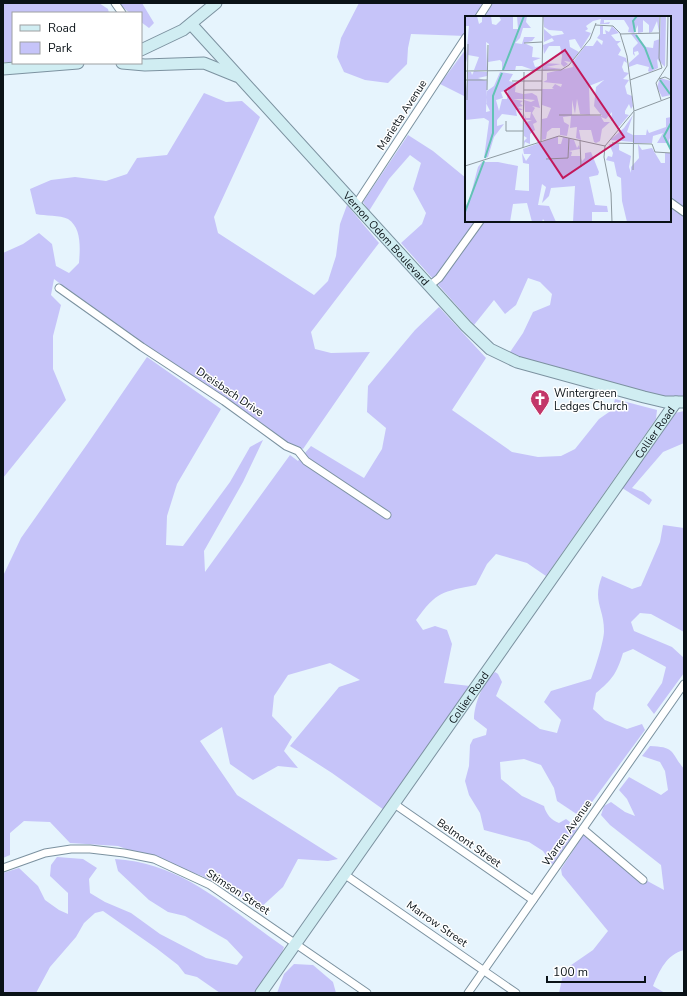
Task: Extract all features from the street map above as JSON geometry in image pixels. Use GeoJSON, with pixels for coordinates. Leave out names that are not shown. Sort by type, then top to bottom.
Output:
{"type":"FeatureCollection","features":[{"type":"Feature","properties":{"kind":"main road"},"geometry":{"type":"LineString","coordinates":[[142,50],[165,40],[191,24],[216,3]]}},
{"type":"Feature","properties":{"kind":"main road","name":"Vernon Odom Boulevard"},"geometry":{"type":"LineString","coordinates":[[191,24],[355,206],[481,342],[501,355],[517,362],[644,397],[680,402]]}},
{"type":"Feature","properties":{"kind":"main road"},"geometry":{"type":"LineString","coordinates":[[134,64],[204,63],[240,78]]}},
{"type":"Feature","properties":{"kind":"main road"},"geometry":{"type":"LineString","coordinates":[[3,69],[66,64]]}},
{"type":"Feature","properties":{"kind":"main road","name":"Collier Road"},"geometry":{"type":"LineString","coordinates":[[261,993],[510,637],[680,402]]}},
{"type":"Feature","properties":{"kind":"street"},"geometry":{"type":"LineString","coordinates":[[115,3],[121,12]]}},
{"type":"Feature","properties":{"kind":"street"},"geometry":{"type":"LineString","coordinates":[[480,16],[488,3]]}},
{"type":"Feature","properties":{"kind":"street","name":"Marietta Avenue"},"geometry":{"type":"LineString","coordinates":[[355,206],[465,39]]}},
{"type":"Feature","properties":{"kind":"street"},"geometry":{"type":"LineString","coordinates":[[671,203],[684,212]]}},
{"type":"Feature","properties":{"kind":"street"},"geometry":{"type":"LineString","coordinates":[[429,286],[439,278],[479,222]]}},
{"type":"Feature","properties":{"kind":"street","name":"Dreisbach Drive"},"geometry":{"type":"LineString","coordinates":[[59,288],[142,347],[224,401],[286,446],[298,451],[306,461],[387,515]]}},
{"type":"Feature","properties":{"kind":"street","name":"Warren Avenue"},"geometry":{"type":"LineString","coordinates":[[468,993],[684,684]]}},
{"type":"Feature","properties":{"kind":"street","name":"Belmont Street"},"geometry":{"type":"LineString","coordinates":[[393,803],[533,900]]}},
{"type":"Feature","properties":{"kind":"street"},"geometry":{"type":"LineString","coordinates":[[583,828],[643,880]]}},
{"type":"Feature","properties":{"kind":"street","name":"Stimson Street"},"geometry":{"type":"LineString","coordinates":[[3,868],[46,853],[71,849],[90,849],[142,856],[162,863],[210,885],[367,993]]}},
{"type":"Feature","properties":{"kind":"street","name":"Marrow Street"},"geometry":{"type":"LineString","coordinates":[[344,874],[516,993]]}},
{"type":"Feature","properties":{"kind":"green space"},"geometry":{"type":"Polygon","coordinates":[[[3,3],[99,3],[108,9],[109,12],[12,12],[12,62],[3,62],[3,3]]]}},
{"type":"Feature","properties":{"kind":"green space"},"geometry":{"type":"Polygon","coordinates":[[[117,3],[142,3],[154,23],[149,28],[142,23],[142,12],[129,12],[117,3]]]}},
{"type":"Feature","properties":{"kind":"green space"},"geometry":{"type":"Polygon","coordinates":[[[359,3],[684,3],[684,397],[670,399],[506,358],[523,333],[533,312],[550,305],[552,294],[540,282],[528,278],[516,305],[505,314],[494,300],[474,325],[401,243],[422,224],[426,213],[413,189],[421,163],[410,155],[389,179],[369,211],[363,202],[408,135],[433,151],[465,177],[465,222],[671,222],[671,16],[465,16],[465,36],[411,34],[407,64],[388,83],[365,80],[344,72],[337,57],[341,38],[359,3]]]}},
{"type":"Feature","properties":{"kind":"green space"},"geometry":{"type":"Polygon","coordinates":[[[465,50],[465,96],[440,84],[465,50]]]}},
{"type":"Feature","properties":{"kind":"green space"},"geometry":{"type":"Polygon","coordinates":[[[204,93],[226,102],[242,101],[260,117],[214,217],[218,233],[314,295],[328,281],[336,256],[340,224],[347,205],[379,243],[311,332],[315,349],[331,353],[370,352],[303,449],[291,445],[95,310],[54,279],[51,295],[61,305],[53,336],[53,369],[66,400],[3,478],[3,253],[23,244],[39,233],[52,244],[56,266],[69,273],[79,263],[79,239],[73,223],[68,219],[57,216],[36,214],[30,189],[51,180],[75,177],[106,181],[127,174],[137,158],[167,155],[204,93]]]}},
{"type":"Feature","properties":{"kind":"green space"},"geometry":{"type":"Polygon","coordinates":[[[439,307],[486,358],[452,410],[512,452],[538,457],[561,456],[575,449],[599,419],[612,410],[615,399],[657,410],[656,419],[546,576],[527,563],[496,554],[487,564],[476,585],[455,589],[441,594],[429,603],[416,620],[423,630],[435,626],[447,630],[452,644],[444,683],[470,686],[384,810],[332,773],[290,746],[339,687],[360,680],[330,663],[288,675],[274,696],[272,716],[292,737],[284,751],[298,768],[278,766],[253,780],[230,764],[222,727],[200,741],[237,795],[338,859],[328,861],[298,859],[283,887],[258,910],[231,890],[202,876],[118,846],[70,843],[50,822],[24,821],[10,833],[10,855],[3,858],[3,576],[21,538],[147,357],[221,409],[177,484],[167,516],[166,545],[183,546],[230,482],[250,447],[263,440],[243,482],[204,551],[205,572],[290,455],[298,461],[311,446],[364,478],[382,449],[386,428],[367,412],[368,386],[415,330],[439,307]]]}},
{"type":"Feature","properties":{"kind":"green space"},"geometry":{"type":"Polygon","coordinates":[[[684,411],[684,443],[663,452],[632,488],[643,492],[652,500],[649,505],[619,486],[675,413],[684,411]]]}},
{"type":"Feature","properties":{"kind":"green space"},"geometry":{"type":"Polygon","coordinates":[[[663,525],[684,528],[684,632],[651,614],[640,613],[631,622],[634,631],[672,647],[684,658],[684,673],[654,714],[647,705],[662,683],[666,667],[633,649],[623,653],[613,676],[596,693],[593,709],[605,720],[627,729],[642,724],[645,730],[581,817],[557,801],[554,788],[541,765],[524,759],[500,762],[501,779],[522,796],[544,806],[546,812],[554,820],[559,823],[566,819],[578,828],[554,867],[543,851],[529,842],[484,830],[480,813],[469,795],[465,781],[469,766],[470,745],[473,739],[486,735],[487,729],[474,719],[477,700],[483,687],[495,672],[498,674],[502,682],[496,696],[540,729],[557,733],[561,720],[544,702],[551,691],[591,679],[604,636],[604,623],[598,598],[599,585],[602,576],[632,589],[641,586],[660,542],[663,525]]]}},
{"type":"Feature","properties":{"kind":"green space"},"geometry":{"type":"Polygon","coordinates":[[[650,746],[668,749],[672,752],[684,769],[684,950],[668,959],[661,969],[653,986],[665,993],[559,993],[564,970],[593,950],[608,931],[562,875],[561,869],[584,834],[627,870],[664,890],[661,865],[610,825],[601,815],[604,806],[611,802],[625,812],[635,816],[627,799],[619,790],[629,777],[661,795],[668,790],[665,771],[660,762],[642,756],[650,746]]]}},
{"type":"Feature","properties":{"kind":"green space"},"geometry":{"type":"Polygon","coordinates":[[[57,857],[83,859],[97,868],[89,879],[90,893],[105,902],[131,913],[160,934],[206,958],[237,965],[243,957],[227,940],[185,916],[168,912],[149,900],[118,871],[115,859],[140,862],[163,869],[185,879],[225,904],[284,947],[281,955],[254,993],[220,993],[197,977],[185,974],[178,965],[156,948],[103,911],[95,913],[84,923],[76,937],[50,967],[36,993],[3,993],[3,873],[19,868],[38,886],[45,900],[59,910],[68,914],[68,893],[50,876],[51,865],[57,857]]]}},
{"type":"Feature","properties":{"kind":"green space"},"geometry":{"type":"Polygon","coordinates":[[[294,964],[313,965],[333,982],[336,993],[277,993],[284,974],[294,964]]]}},
{"type":"Feature","properties":{"kind":"place","name":"Wintergreen Ledges Church"},"geometry":{"type":"Point","coordinates":[540,416]}}]}
